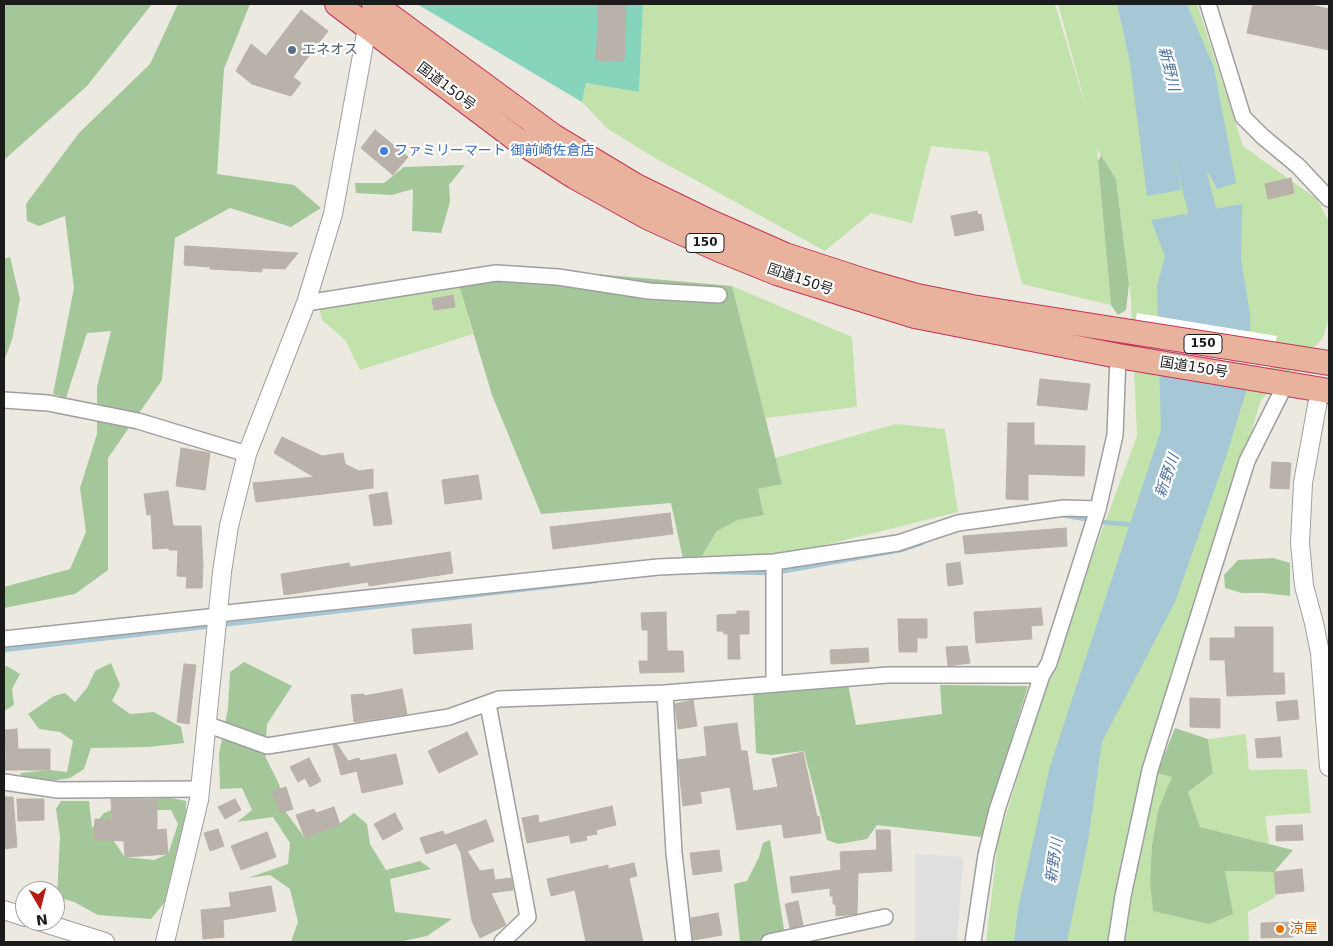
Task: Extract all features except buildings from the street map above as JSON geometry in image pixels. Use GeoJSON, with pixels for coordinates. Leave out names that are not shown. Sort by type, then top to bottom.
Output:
{"type":"FeatureCollection","features":[{"type":"Feature","properties":{"kind":"highway","name":"国道150号"},"geometry":{"type":"LineString","coordinates":[[337,4],[371,11],[553,136],[636,186],[708,221],[785,255],[917,296],[972,307],[1329,364]]}},
{"type":"Feature","properties":{"kind":"highway","name":"国道150号"},"geometry":{"type":"LineString","coordinates":[[371,11],[516,139],[575,177],[649,218],[777,273],[915,316],[1123,356],[1324,390]]}},
{"type":"Feature","properties":{"kind":"street"},"geometry":{"type":"LineString","coordinates":[[1208,4],[1244,117],[1262,136],[1298,166],[1329,199]]}},
{"type":"Feature","properties":{"kind":"street"},"geometry":{"type":"LineString","coordinates":[[165,942],[187,854],[200,789],[229,526],[247,454],[306,304],[333,214],[371,11]]}},
{"type":"Feature","properties":{"kind":"street"},"geometry":{"type":"LineString","coordinates":[[306,304],[496,273],[558,277],[649,291],[718,295]]}},
{"type":"Feature","properties":{"kind":"street"},"geometry":{"type":"LineString","coordinates":[[973,942],[986,855],[997,810],[1042,675],[1049,664],[1098,509],[1115,435],[1123,356]]}},
{"type":"Feature","properties":{"kind":"street"},"geometry":{"type":"LineString","coordinates":[[1329,364],[1303,483],[1300,543],[1304,586],[1320,653],[1329,767]]}},
{"type":"Feature","properties":{"kind":"street"},"geometry":{"type":"LineString","coordinates":[[1116,942],[1127,876],[1150,770],[1247,461],[1277,382]]}},
{"type":"Feature","properties":{"kind":"street"},"geometry":{"type":"LineString","coordinates":[[4,400],[48,403],[138,421],[247,454]]}},
{"type":"Feature","properties":{"kind":"street"},"geometry":{"type":"LineString","coordinates":[[4,639],[658,567],[774,562],[898,543],[958,523],[1064,508],[1098,509]]}},
{"type":"Feature","properties":{"kind":"street"},"geometry":{"type":"LineString","coordinates":[[774,562],[774,684]]}},
{"type":"Feature","properties":{"kind":"street"},"geometry":{"type":"LineString","coordinates":[[206,724],[267,746],[449,717],[499,699],[666,693],[888,674],[1042,675]]}},
{"type":"Feature","properties":{"kind":"street"},"geometry":{"type":"LineString","coordinates":[[666,693],[674,853],[684,942]]}},
{"type":"Feature","properties":{"kind":"street"},"geometry":{"type":"LineString","coordinates":[[488,704],[528,917],[502,942]]}},
{"type":"Feature","properties":{"kind":"street"},"geometry":{"type":"LineString","coordinates":[[4,782],[58,790],[200,789]]}},
{"type":"Feature","properties":{"kind":"street"},"geometry":{"type":"LineString","coordinates":[[769,942],[884,918]]}},
{"type":"Feature","properties":{"kind":"street"},"geometry":{"type":"LineString","coordinates":[[65,930],[104,942]]}},
{"type":"Feature","properties":{"kind":"green space"},"geometry":{"type":"Polygon","coordinates":[[[4,4],[152,4],[87,86],[4,160],[4,4]]]}},
{"type":"Feature","properties":{"kind":"green space"},"geometry":{"type":"Polygon","coordinates":[[[178,4],[250,4],[224,69],[217,174],[294,185],[321,208],[291,227],[230,208],[175,238],[162,380],[108,458],[108,570],[75,594],[4,608],[4,587],[70,569],[86,532],[80,488],[97,434],[97,387],[111,331],[87,333],[66,398],[53,394],[74,288],[65,216],[39,226],[27,221],[26,204],[79,133],[150,64],[178,4]]]}},
{"type":"Feature","properties":{"kind":"green space"},"geometry":{"type":"Polygon","coordinates":[[[417,4],[643,4],[639,92],[586,83],[582,102],[417,4]]]}},
{"type":"Feature","properties":{"kind":"green space"},"geometry":{"type":"Polygon","coordinates":[[[643,4],[1055,4],[1088,115],[1058,4],[1117,4],[1130,63],[1164,93],[1217,189],[1235,182],[1214,67],[1187,4],[1197,4],[1243,146],[1317,199],[1329,222],[1329,317],[1323,338],[1261,400],[1228,508],[1157,772],[1173,777],[1158,810],[1152,845],[1150,881],[1225,871],[1274,872],[1276,894],[1274,898],[1248,912],[1249,942],[986,942],[998,841],[1054,660],[1137,436],[1131,299],[1116,179],[1097,149],[1111,305],[1022,284],[988,152],[931,146],[912,223],[871,213],[825,251],[655,158],[608,129],[582,102],[586,83],[639,92],[643,4]]]}},
{"type":"Feature","properties":{"kind":"green space"},"geometry":{"type":"Polygon","coordinates":[[[1101,155],[1116,179],[1129,284],[1126,310],[1118,315],[1111,305],[1098,161],[1101,155]]]}},
{"type":"Feature","properties":{"kind":"green space"},"geometry":{"type":"Polygon","coordinates":[[[465,165],[449,185],[450,202],[441,233],[412,231],[413,189],[392,195],[356,193],[355,183],[384,183],[404,167],[465,165]]]}},
{"type":"Feature","properties":{"kind":"green space"},"geometry":{"type":"Polygon","coordinates":[[[10,257],[20,299],[12,340],[4,361],[4,259],[10,257]]]}},
{"type":"Feature","properties":{"kind":"green space"},"geometry":{"type":"Polygon","coordinates":[[[596,274],[732,286],[782,484],[758,489],[764,515],[738,520],[717,531],[702,556],[683,559],[671,503],[541,514],[492,395],[458,282],[571,279],[596,274]]]}},
{"type":"Feature","properties":{"kind":"green space"},"geometry":{"type":"Polygon","coordinates":[[[458,282],[473,334],[360,370],[345,340],[322,320],[319,306],[458,282]]]}},
{"type":"Feature","properties":{"kind":"green space"},"geometry":{"type":"Polygon","coordinates":[[[732,286],[852,337],[857,407],[765,418],[732,286]]]}},
{"type":"Feature","properties":{"kind":"green space"},"geometry":{"type":"Polygon","coordinates":[[[896,424],[945,429],[958,512],[789,554],[702,556],[717,531],[738,520],[764,515],[758,489],[782,483],[775,458],[896,424]]]}},
{"type":"Feature","properties":{"kind":"green space"},"geometry":{"type":"Polygon","coordinates":[[[1273,558],[1290,563],[1290,596],[1242,593],[1225,588],[1224,575],[1238,560],[1273,558]]]}},
{"type":"Feature","properties":{"kind":"green space"},"geometry":{"type":"Polygon","coordinates":[[[244,662],[292,686],[267,724],[265,756],[279,784],[285,811],[305,838],[339,824],[354,813],[367,824],[370,844],[386,870],[420,861],[431,869],[390,879],[395,912],[452,919],[427,936],[398,942],[291,942],[298,922],[290,889],[270,875],[248,878],[288,864],[290,843],[273,817],[237,822],[252,810],[242,788],[220,789],[219,754],[228,708],[230,672],[244,662]]]}},
{"type":"Feature","properties":{"kind":"green space"},"geometry":{"type":"Polygon","coordinates":[[[111,663],[120,685],[112,701],[130,714],[154,712],[181,727],[184,743],[149,747],[91,748],[84,769],[70,778],[27,785],[20,773],[50,770],[67,772],[73,741],[60,732],[39,729],[28,714],[54,696],[65,693],[75,702],[87,688],[95,671],[111,663]]]}},
{"type":"Feature","properties":{"kind":"green space"},"geometry":{"type":"Polygon","coordinates":[[[7,666],[20,674],[12,689],[14,705],[4,711],[4,667],[7,666]]]}},
{"type":"Feature","properties":{"kind":"green space"},"geometry":{"type":"Polygon","coordinates":[[[848,684],[856,725],[942,714],[940,685],[1028,686],[981,837],[877,825],[867,839],[839,844],[827,840],[804,751],[771,755],[756,753],[753,690],[848,684]]]}},
{"type":"Feature","properties":{"kind":"green space"},"geometry":{"type":"Polygon","coordinates":[[[1175,728],[1208,739],[1213,773],[1188,792],[1200,827],[1293,850],[1274,872],[1225,871],[1233,914],[1209,924],[1153,911],[1150,881],[1152,845],[1158,810],[1172,777],[1157,773],[1175,728]]]}},
{"type":"Feature","properties":{"kind":"green space"},"geometry":{"type":"Polygon","coordinates":[[[1246,734],[1249,770],[1307,769],[1311,813],[1265,816],[1269,844],[1200,827],[1188,792],[1213,773],[1208,739],[1246,734]]]}},
{"type":"Feature","properties":{"kind":"green space"},"geometry":{"type":"Polygon","coordinates":[[[167,797],[186,801],[186,821],[164,903],[151,919],[98,915],[65,899],[65,881],[58,881],[60,837],[56,809],[61,801],[89,801],[92,828],[104,813],[112,810],[110,836],[125,857],[154,860],[168,854],[178,824],[171,810],[152,810],[149,800],[167,797]]]}},
{"type":"Feature","properties":{"kind":"green space"},"geometry":{"type":"Polygon","coordinates":[[[770,840],[785,936],[752,942],[740,942],[734,884],[747,881],[759,857],[763,843],[770,840]]]}},
{"type":"Feature","properties":{"kind":"shaded area"},"geometry":{"type":"Polygon","coordinates":[[[915,854],[963,857],[957,942],[915,942],[915,854]]]}},
{"type":"Feature","properties":{"kind":"water"},"geometry":{"type":"Polygon","coordinates":[[[1117,4],[1187,4],[1214,67],[1236,183],[1217,189],[1165,94],[1181,190],[1147,196],[1130,63],[1117,4]]]}},
{"type":"Feature","properties":{"kind":"water"},"geometry":{"type":"Polygon","coordinates":[[[1242,204],[1241,259],[1250,314],[1249,382],[1226,457],[1175,602],[1102,742],[1088,841],[1067,942],[1014,942],[1018,909],[1050,766],[1161,430],[1157,286],[1165,256],[1151,220],[1242,204]]]}},
{"type":"Feature","properties":{"kind":"pier"},"geometry":{"type":"Polygon","coordinates":[[[1137,313],[1277,336],[1271,368],[1131,345],[1137,313]]]}},
{"type":"Feature","properties":{"kind":"waterway","name":"新野川"},"geometry":{"type":"LineString","coordinates":[[1176,95],[1196,187],[1212,247]]}},
{"type":"Feature","properties":{"kind":"waterway"},"geometry":{"type":"LineString","coordinates":[[1062,515],[1102,522],[1135,525]]}},
{"type":"Feature","properties":{"kind":"waterway"},"geometry":{"type":"LineString","coordinates":[[708,572],[774,573],[901,550],[922,543]]}},
{"type":"Feature","properties":{"kind":"waterway"},"geometry":{"type":"LineString","coordinates":[[221,625],[596,581]]}},
{"type":"Feature","properties":{"kind":"waterway"},"geometry":{"type":"LineString","coordinates":[[4,650],[213,626]]}},
{"type":"Feature","properties":{"kind":"place","name":"エネオス"},"geometry":{"type":"Point","coordinates":[292,50]}},
{"type":"Feature","properties":{"kind":"place","name":"ファミリーマート 御前崎佐倉店"},"geometry":{"type":"Point","coordinates":[384,151]}},
{"type":"Feature","properties":{"kind":"place","name":"涼屋"},"geometry":{"type":"Point","coordinates":[1280,929]}}]}
